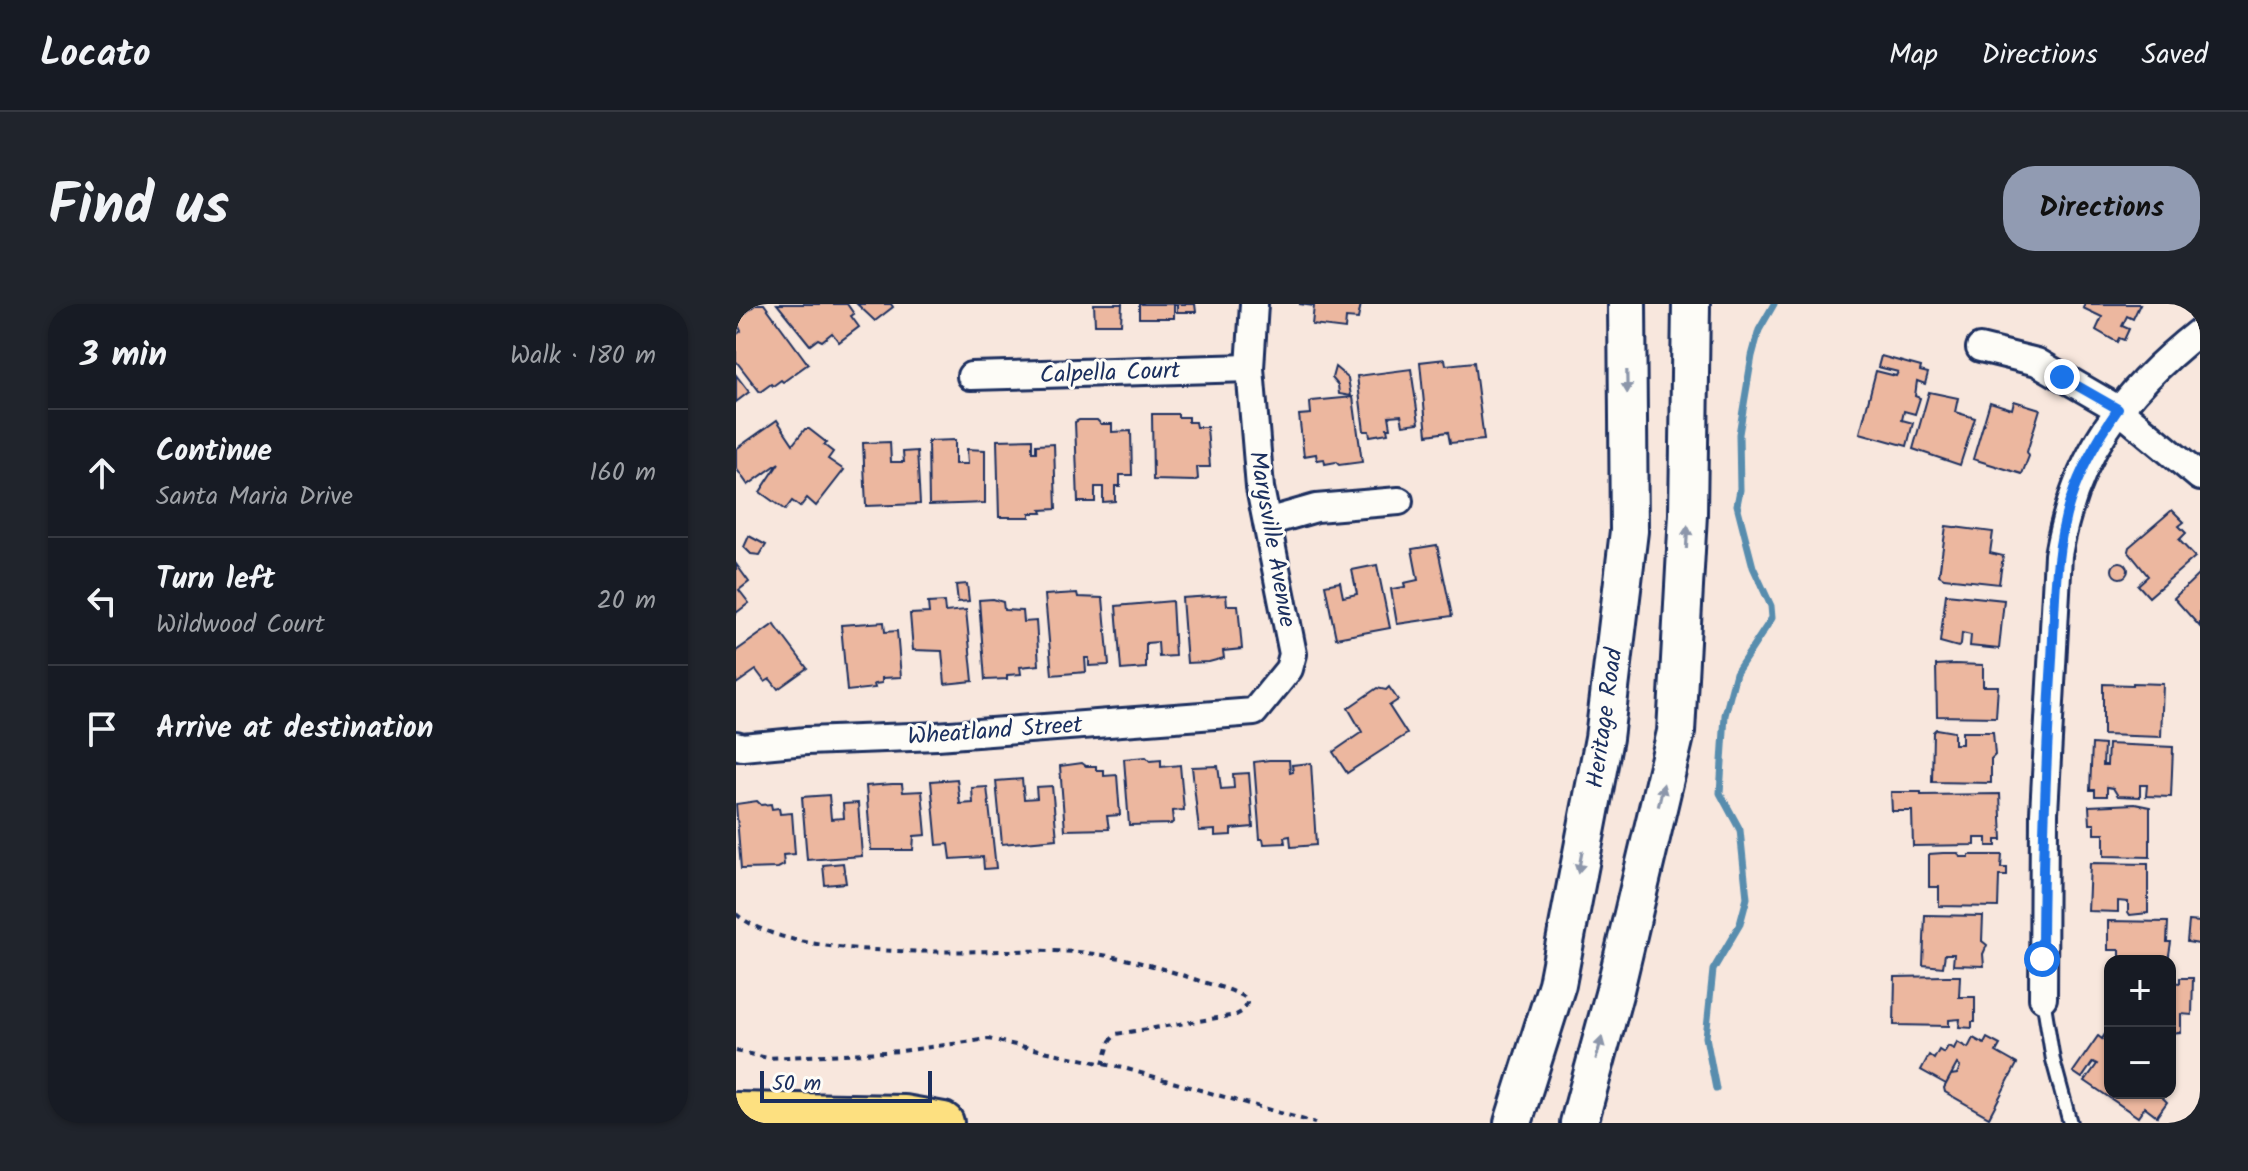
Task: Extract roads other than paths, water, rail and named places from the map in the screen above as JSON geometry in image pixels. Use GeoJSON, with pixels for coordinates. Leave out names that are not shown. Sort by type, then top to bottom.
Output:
{"type":"FeatureCollection","features":[{"type":"Feature","properties":{"kind":"main road","name":"Heritage Road"},"geometry":{"type":"LineString","coordinates":[[1513,1123],[1557,984],[1604,738],[1629,531],[1627,304]]}},
{"type":"Feature","properties":{"kind":"main road"},"geometry":{"type":"LineString","coordinates":[[1579,1123],[1614,994],[1676,732],[1688,514],[1691,304]]}},
{"type":"Feature","properties":{"kind":"main road"},"geometry":{"type":"LineString","coordinates":[[736,1113],[904,1116],[943,1123]]}},
{"type":"Feature","properties":{"kind":"street","name":"Marysville Avenue"},"geometry":{"type":"LineString","coordinates":[[1254,304],[1250,368],[1260,488],[1293,654],[1289,669],[1254,712]]}},
{"type":"Feature","properties":{"kind":"street"},"geometry":{"type":"LineString","coordinates":[[2043,998],[2044,813],[2058,555],[2066,515],[2079,476],[2118,409],[2166,358],[2200,331]]}},
{"type":"Feature","properties":{"kind":"street"},"geometry":{"type":"LineString","coordinates":[[1980,348],[2037,362],[2118,409],[2200,477]]}},
{"type":"Feature","properties":{"kind":"street","name":"Calpella Court"},"geometry":{"type":"LineString","coordinates":[[971,376],[1250,368]]}},
{"type":"Feature","properties":{"kind":"street"},"geometry":{"type":"LineString","coordinates":[[1267,522],[1316,508],[1399,501]]}},
{"type":"Feature","properties":{"kind":"street","name":"Wheatland Street"},"geometry":{"type":"LineString","coordinates":[[736,745],[937,736],[1254,712]]}},
{"type":"Feature","properties":{"kind":"lane"},"geometry":{"type":"LineString","coordinates":[[2043,998],[2053,1060],[2070,1123]]}},
{"type":"Feature","properties":{"kind":"waterway"},"geometry":{"type":"LineString","coordinates":[[1716,1089],[1706,1037],[1713,970],[1740,924],[1747,898],[1740,830],[1720,793],[1725,715],[1736,673],[1772,618],[1771,606],[1753,567],[1737,505],[1740,490],[1739,434],[1752,356],[1759,330],[1774,304]]}}]}
